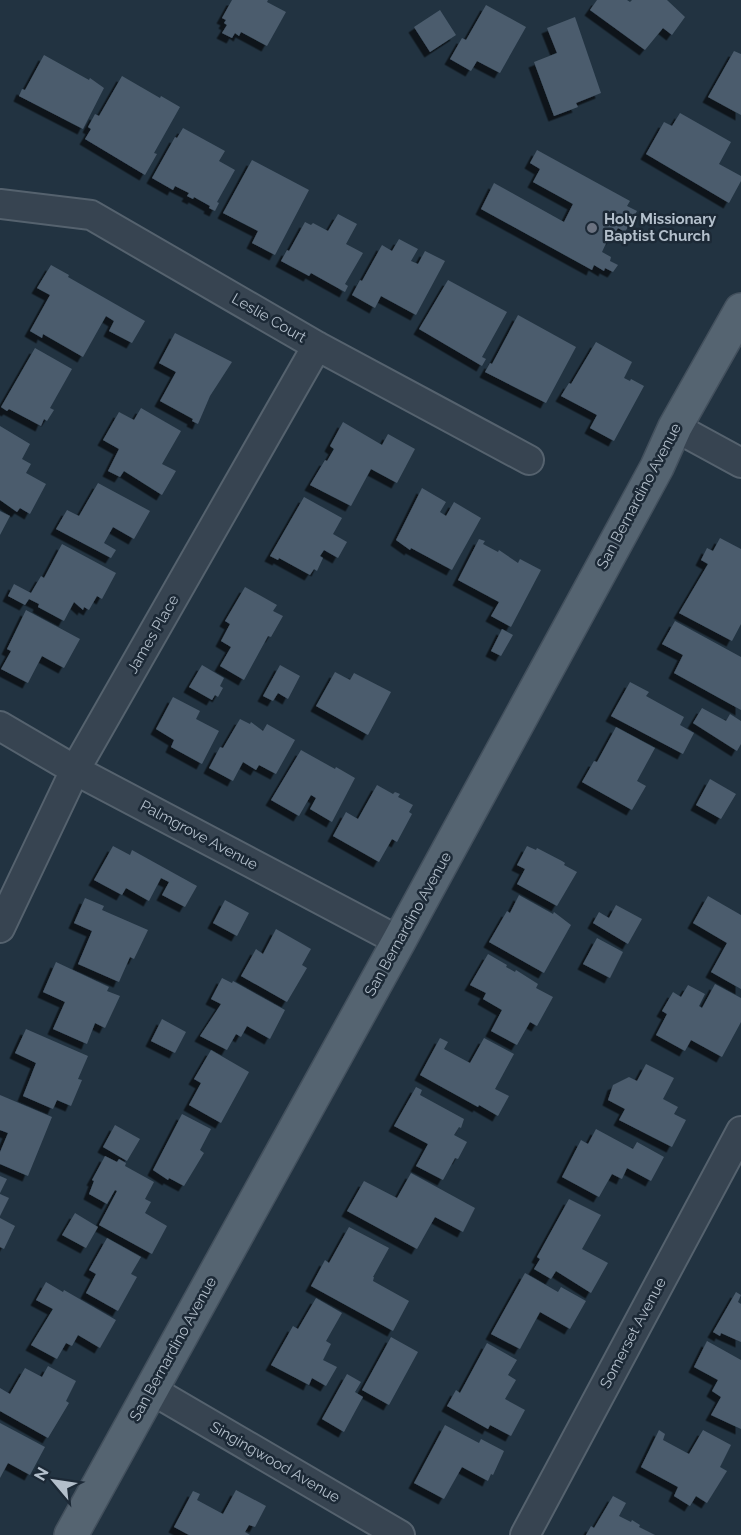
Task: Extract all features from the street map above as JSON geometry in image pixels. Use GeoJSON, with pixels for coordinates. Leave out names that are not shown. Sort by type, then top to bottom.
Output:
{"type":"FeatureCollection","features":[{"type":"Feature","properties":{"kind":"main road","name":"San Bernardino Avenue"},"geometry":{"type":"LineString","coordinates":[[71,1535],[399,941],[657,467],[675,427],[741,310]]}},
{"type":"Feature","properties":{"kind":"street","name":"Leslie Court"},"geometry":{"type":"LineString","coordinates":[[0,204],[91,215],[317,346],[530,460]]}},
{"type":"Feature","properties":{"kind":"street","name":"James Place"},"geometry":{"type":"LineString","coordinates":[[0,928],[75,770],[317,346]]}},
{"type":"Feature","properties":{"kind":"street"},"geometry":{"type":"LineString","coordinates":[[675,427],[741,463]]}},
{"type":"Feature","properties":{"kind":"street","name":"Palmgrove Avenue"},"geometry":{"type":"LineString","coordinates":[[0,726],[75,770],[399,941]]}},
{"type":"Feature","properties":{"kind":"street","name":"Somerset Avenue"},"geometry":{"type":"LineString","coordinates":[[525,1535],[741,1131]]}},
{"type":"Feature","properties":{"kind":"street","name":"Singingwood Avenue"},"geometry":{"type":"LineString","coordinates":[[150,1389],[400,1535]]}},
{"type":"Feature","properties":{"kind":"building"},"geometry":{"type":"Polygon","coordinates":[[[232,0],[268,0],[267,2],[286,12],[267,46],[241,32],[239,36],[235,33],[232,38],[222,33],[227,25],[224,23],[226,20],[222,18],[232,0]]]}},
{"type":"Feature","properties":{"kind":"building"},"geometry":{"type":"Polygon","coordinates":[[[597,0],[627,0],[630,2],[632,0],[667,0],[685,17],[672,35],[663,28],[645,50],[590,10],[597,0]]]}},
{"type":"Feature","properties":{"kind":"building"},"geometry":{"type":"Polygon","coordinates":[[[486,5],[526,27],[500,73],[477,61],[471,71],[450,59],[462,38],[466,40],[486,5]]]}},
{"type":"Feature","properties":{"kind":"building"},"geometry":{"type":"Polygon","coordinates":[[[440,10],[456,35],[430,52],[414,27],[440,10]]]}},
{"type":"Feature","properties":{"kind":"building"},"geometry":{"type":"Polygon","coordinates":[[[575,17],[601,93],[576,103],[578,107],[554,116],[534,62],[557,53],[547,28],[575,17]]]}},
{"type":"Feature","properties":{"kind":"building"},"geometry":{"type":"Polygon","coordinates":[[[734,51],[741,54],[741,115],[708,97],[734,51]]]}},
{"type":"Feature","properties":{"kind":"building"},"geometry":{"type":"Polygon","coordinates":[[[44,55],[89,80],[90,78],[104,88],[83,129],[19,96],[22,89],[25,90],[44,55]]]}},
{"type":"Feature","properties":{"kind":"building"},"geometry":{"type":"Polygon","coordinates":[[[122,76],[180,107],[154,153],[157,154],[145,175],[85,139],[91,129],[88,127],[95,114],[99,116],[122,76]]]}},
{"type":"Feature","properties":{"kind":"building"},"geometry":{"type":"Polygon","coordinates":[[[680,113],[731,142],[719,164],[741,176],[741,181],[729,203],[646,154],[664,122],[672,126],[680,113]]]}},
{"type":"Feature","properties":{"kind":"building"},"geometry":{"type":"Polygon","coordinates":[[[183,128],[225,151],[219,161],[235,170],[217,202],[219,203],[215,211],[194,197],[193,199],[187,196],[189,193],[175,186],[173,190],[152,178],[175,137],[177,138],[183,128]]]}},
{"type":"Feature","properties":{"kind":"building"},"geometry":{"type":"Polygon","coordinates":[[[537,150],[630,201],[627,206],[637,211],[625,232],[618,228],[611,240],[608,239],[602,252],[611,257],[610,261],[618,265],[613,272],[605,268],[604,271],[594,265],[592,270],[481,209],[494,183],[564,222],[573,204],[533,182],[540,169],[530,163],[537,150]]]}},
{"type":"Feature","properties":{"kind":"building"},"geometry":{"type":"Polygon","coordinates":[[[252,160],[309,190],[275,255],[252,243],[258,231],[223,213],[252,160]]]}},
{"type":"Feature","properties":{"kind":"building"},"geometry":{"type":"Polygon","coordinates":[[[338,214],[357,224],[346,244],[363,253],[345,284],[348,286],[345,292],[311,273],[309,276],[281,261],[305,222],[311,225],[313,223],[328,231],[338,214]]]}},
{"type":"Feature","properties":{"kind":"building"},"geometry":{"type":"Polygon","coordinates":[[[399,239],[418,249],[411,261],[418,264],[425,251],[445,261],[416,315],[381,296],[375,308],[352,295],[382,245],[392,251],[399,239]]]}},
{"type":"Feature","properties":{"kind":"building"},"geometry":{"type":"Polygon","coordinates":[[[51,265],[145,321],[132,343],[109,331],[114,321],[106,316],[83,357],[43,334],[42,338],[30,331],[50,295],[37,288],[51,265]]]}},
{"type":"Feature","properties":{"kind":"building"},"geometry":{"type":"Polygon","coordinates":[[[448,280],[507,312],[482,357],[486,359],[482,366],[419,329],[448,280]]]}},
{"type":"Feature","properties":{"kind":"building"},"geometry":{"type":"Polygon","coordinates":[[[518,315],[576,347],[546,403],[485,372],[490,363],[492,364],[518,315]]]}},
{"type":"Feature","properties":{"kind":"building"},"geometry":{"type":"Polygon","coordinates":[[[175,333],[232,362],[210,396],[198,424],[160,401],[176,372],[159,363],[175,333]]]}},
{"type":"Feature","properties":{"kind":"building"},"geometry":{"type":"Polygon","coordinates":[[[596,342],[632,362],[624,378],[644,386],[614,441],[590,428],[597,415],[561,396],[569,383],[571,384],[596,342]]]}},
{"type":"Feature","properties":{"kind":"building"},"geometry":{"type":"Polygon","coordinates":[[[35,348],[72,369],[50,408],[54,410],[47,421],[44,419],[41,426],[1,407],[35,348]]]}},
{"type":"Feature","properties":{"kind":"building"},"geometry":{"type":"Polygon","coordinates":[[[141,408],[181,431],[162,464],[176,471],[162,495],[124,471],[120,477],[108,471],[119,449],[103,440],[119,412],[134,420],[141,408]]]}},
{"type":"Feature","properties":{"kind":"building"},"geometry":{"type":"Polygon","coordinates":[[[343,422],[382,445],[388,434],[415,449],[397,483],[371,469],[351,506],[310,485],[334,449],[330,446],[343,422]]]}},
{"type":"Feature","properties":{"kind":"building"},"geometry":{"type":"Polygon","coordinates":[[[0,426],[30,444],[22,459],[31,464],[26,473],[46,484],[30,514],[20,508],[17,512],[0,500],[0,426]]]}},
{"type":"Feature","properties":{"kind":"building"},"geometry":{"type":"Polygon","coordinates":[[[98,483],[150,511],[134,539],[113,527],[104,543],[116,550],[111,558],[56,529],[67,510],[79,516],[98,483]]]}},
{"type":"Feature","properties":{"kind":"building"},"geometry":{"type":"Polygon","coordinates":[[[422,488],[446,502],[440,512],[446,516],[454,502],[481,518],[452,570],[411,548],[410,550],[396,540],[422,488]]]}},
{"type":"Feature","properties":{"kind":"building"},"geometry":{"type":"Polygon","coordinates":[[[304,497],[342,518],[333,534],[347,542],[338,558],[324,550],[320,556],[323,558],[317,571],[314,569],[310,575],[279,558],[278,560],[270,556],[304,497]]]}},
{"type":"Feature","properties":{"kind":"building"},"geometry":{"type":"Polygon","coordinates":[[[0,511],[10,516],[0,535],[0,511]]]}},
{"type":"Feature","properties":{"kind":"building"},"geometry":{"type":"Polygon","coordinates":[[[720,538],[741,549],[741,624],[732,641],[679,613],[708,564],[701,560],[707,548],[713,551],[720,538]]]}},
{"type":"Feature","properties":{"kind":"building"},"geometry":{"type":"Polygon","coordinates":[[[479,539],[485,541],[483,544],[498,552],[499,550],[518,563],[520,559],[541,570],[511,627],[491,616],[499,602],[458,580],[479,539]]]}},
{"type":"Feature","properties":{"kind":"building"},"geometry":{"type":"Polygon","coordinates":[[[62,544],[116,573],[102,599],[97,596],[89,610],[84,607],[83,610],[74,602],[64,621],[38,607],[39,604],[29,599],[25,605],[8,596],[14,584],[31,593],[41,576],[44,578],[62,544]]]}},
{"type":"Feature","properties":{"kind":"building"},"geometry":{"type":"Polygon","coordinates":[[[245,587],[277,605],[273,611],[283,616],[271,637],[268,636],[244,680],[220,666],[231,647],[221,641],[230,624],[225,621],[245,587]]]}},
{"type":"Feature","properties":{"kind":"building"},"geometry":{"type":"Polygon","coordinates":[[[26,610],[80,639],[64,668],[42,656],[28,683],[1,669],[11,651],[7,649],[26,610]]]}},
{"type":"Feature","properties":{"kind":"building"},"geometry":{"type":"Polygon","coordinates":[[[675,621],[741,657],[741,710],[674,673],[683,655],[662,644],[675,621]]]}},
{"type":"Feature","properties":{"kind":"building"},"geometry":{"type":"Polygon","coordinates":[[[502,629],[513,635],[501,656],[491,651],[502,629]]]}},
{"type":"Feature","properties":{"kind":"building"},"geometry":{"type":"Polygon","coordinates":[[[202,665],[224,678],[220,686],[223,688],[218,697],[215,695],[212,700],[189,687],[202,665]]]}},
{"type":"Feature","properties":{"kind":"building"},"geometry":{"type":"Polygon","coordinates":[[[280,665],[300,676],[288,699],[278,693],[273,701],[263,696],[280,665]]]}},
{"type":"Feature","properties":{"kind":"building"},"geometry":{"type":"Polygon","coordinates":[[[335,672],[350,680],[354,673],[391,692],[368,735],[316,706],[335,672]]]}},
{"type":"Feature","properties":{"kind":"building"},"geometry":{"type":"Polygon","coordinates":[[[630,682],[649,692],[646,696],[684,717],[680,725],[694,733],[683,754],[611,716],[630,682]]]}},
{"type":"Feature","properties":{"kind":"building"},"geometry":{"type":"Polygon","coordinates":[[[173,697],[200,711],[196,719],[219,731],[202,764],[171,747],[174,740],[156,729],[173,697]]]}},
{"type":"Feature","properties":{"kind":"building"},"geometry":{"type":"Polygon","coordinates":[[[702,708],[726,721],[730,714],[741,721],[741,744],[737,751],[693,723],[702,708]]]}},
{"type":"Feature","properties":{"kind":"building"},"geometry":{"type":"Polygon","coordinates":[[[240,719],[250,724],[251,722],[263,731],[267,724],[295,740],[276,774],[259,765],[256,770],[243,762],[233,781],[209,768],[220,747],[223,748],[240,719]]]}},
{"type":"Feature","properties":{"kind":"building"},"geometry":{"type":"Polygon","coordinates":[[[616,727],[655,748],[637,781],[646,786],[632,810],[582,782],[594,761],[597,762],[616,727]]]}},
{"type":"Feature","properties":{"kind":"building"},"geometry":{"type":"Polygon","coordinates":[[[301,750],[355,778],[332,822],[310,809],[316,798],[311,795],[299,816],[271,800],[301,750]]]}},
{"type":"Feature","properties":{"kind":"building"},"geometry":{"type":"Polygon","coordinates":[[[710,779],[736,794],[721,819],[696,805],[710,779]]]}},
{"type":"Feature","properties":{"kind":"building"},"geometry":{"type":"Polygon","coordinates":[[[377,785],[393,794],[395,792],[400,794],[398,797],[413,805],[409,812],[412,814],[397,842],[392,839],[379,862],[333,836],[346,812],[358,819],[377,785]]]}},
{"type":"Feature","properties":{"kind":"building"},"geometry":{"type":"Polygon","coordinates":[[[113,846],[130,855],[132,850],[197,886],[185,907],[162,895],[169,882],[161,878],[149,901],[126,888],[122,895],[94,880],[113,846]]]}},
{"type":"Feature","properties":{"kind":"building"},"geometry":{"type":"Polygon","coordinates":[[[527,846],[536,850],[537,848],[562,861],[564,865],[577,872],[557,906],[517,884],[525,869],[517,865],[527,846]]]}},
{"type":"Feature","properties":{"kind":"building"},"geometry":{"type":"Polygon","coordinates":[[[519,895],[553,914],[554,912],[571,925],[544,973],[489,942],[507,911],[510,913],[519,895]]]}},
{"type":"Feature","properties":{"kind":"building"},"geometry":{"type":"Polygon","coordinates":[[[708,896],[741,915],[741,989],[711,972],[727,943],[693,923],[708,896]]]}},
{"type":"Feature","properties":{"kind":"building"},"geometry":{"type":"Polygon","coordinates":[[[85,898],[104,906],[102,910],[148,930],[134,959],[130,957],[119,982],[78,964],[92,931],[74,923],[85,898]]]}},
{"type":"Feature","properties":{"kind":"building"},"geometry":{"type":"Polygon","coordinates":[[[225,900],[249,913],[237,936],[213,923],[225,900]]]}},
{"type":"Feature","properties":{"kind":"building"},"geometry":{"type":"Polygon","coordinates":[[[616,905],[642,919],[628,944],[593,923],[599,912],[609,918],[616,905]]]}},
{"type":"Feature","properties":{"kind":"building"},"geometry":{"type":"Polygon","coordinates":[[[276,929],[311,949],[302,965],[307,968],[287,1002],[241,976],[256,949],[263,954],[276,929]]]}},
{"type":"Feature","properties":{"kind":"building"},"geometry":{"type":"Polygon","coordinates":[[[597,938],[623,952],[610,978],[583,964],[597,938]]]}},
{"type":"Feature","properties":{"kind":"building"},"geometry":{"type":"Polygon","coordinates":[[[488,954],[507,965],[506,967],[515,972],[516,970],[538,984],[536,988],[553,997],[537,1026],[530,1022],[517,1045],[491,1031],[502,1010],[483,999],[486,993],[470,985],[488,954]]]}},
{"type":"Feature","properties":{"kind":"building"},"geometry":{"type":"Polygon","coordinates":[[[56,962],[109,987],[107,991],[120,996],[105,1028],[95,1023],[87,1044],[53,1029],[65,1002],[43,992],[56,962]]]}},
{"type":"Feature","properties":{"kind":"building"},"geometry":{"type":"Polygon","coordinates":[[[222,978],[232,983],[233,981],[285,1010],[270,1039],[247,1026],[241,1037],[236,1034],[227,1050],[200,1036],[221,1004],[211,999],[222,978]]]}},
{"type":"Feature","properties":{"kind":"building"},"geometry":{"type":"Polygon","coordinates":[[[715,984],[741,998],[741,1022],[722,1057],[691,1040],[685,1051],[656,1035],[667,1014],[662,1011],[673,992],[681,997],[688,985],[705,994],[699,1006],[702,1008],[715,984]]]}},
{"type":"Feature","properties":{"kind":"building"},"geometry":{"type":"Polygon","coordinates":[[[162,1019],[186,1032],[175,1053],[151,1041],[162,1019]]]}},
{"type":"Feature","properties":{"kind":"building"},"geometry":{"type":"Polygon","coordinates":[[[26,1029],[88,1056],[78,1079],[82,1080],[71,1106],[57,1100],[53,1109],[23,1096],[36,1063],[15,1053],[26,1029]]]}},
{"type":"Feature","properties":{"kind":"building"},"geometry":{"type":"Polygon","coordinates":[[[440,1038],[448,1042],[444,1049],[470,1063],[484,1038],[514,1054],[495,1089],[509,1096],[498,1116],[420,1075],[440,1038]]]}},
{"type":"Feature","properties":{"kind":"building"},"geometry":{"type":"Polygon","coordinates":[[[211,1050],[249,1072],[221,1123],[189,1105],[201,1083],[194,1079],[211,1050]]]}},
{"type":"Feature","properties":{"kind":"building"},"geometry":{"type":"Polygon","coordinates":[[[646,1064],[674,1078],[663,1099],[678,1107],[674,1114],[686,1120],[672,1147],[619,1120],[625,1109],[608,1100],[613,1085],[629,1077],[637,1081],[646,1064]]]}},
{"type":"Feature","properties":{"kind":"building"},"geometry":{"type":"Polygon","coordinates":[[[416,1087],[422,1090],[420,1095],[464,1119],[461,1128],[459,1127],[454,1135],[467,1142],[443,1180],[416,1166],[428,1144],[394,1126],[416,1087]]]}},
{"type":"Feature","properties":{"kind":"building"},"geometry":{"type":"Polygon","coordinates":[[[0,1095],[52,1117],[28,1176],[0,1164],[0,1152],[8,1133],[0,1130],[0,1095]]]}},
{"type":"Feature","properties":{"kind":"building"},"geometry":{"type":"Polygon","coordinates":[[[182,1114],[211,1129],[200,1150],[204,1153],[184,1186],[169,1178],[168,1180],[153,1170],[182,1114]]]}},
{"type":"Feature","properties":{"kind":"building"},"geometry":{"type":"Polygon","coordinates":[[[115,1125],[140,1139],[127,1161],[103,1147],[115,1125]]]}},
{"type":"Feature","properties":{"kind":"building"},"geometry":{"type":"Polygon","coordinates":[[[596,1129],[633,1149],[637,1142],[664,1157],[651,1181],[627,1168],[622,1179],[612,1174],[599,1197],[562,1177],[581,1140],[588,1144],[596,1129]]]}},
{"type":"Feature","properties":{"kind":"building"},"geometry":{"type":"Polygon","coordinates":[[[105,1156],[117,1162],[119,1159],[126,1163],[125,1166],[154,1182],[145,1199],[151,1202],[145,1213],[167,1226],[152,1254],[99,1225],[117,1191],[115,1190],[107,1204],[89,1194],[94,1181],[92,1180],[105,1156]]]}},
{"type":"Feature","properties":{"kind":"building"},"geometry":{"type":"Polygon","coordinates":[[[411,1173],[475,1208],[463,1232],[435,1217],[417,1249],[347,1211],[364,1181],[397,1198],[411,1173]]]}},
{"type":"Feature","properties":{"kind":"building"},"geometry":{"type":"Polygon","coordinates":[[[0,1176],[7,1179],[0,1193],[0,1176]]]}},
{"type":"Feature","properties":{"kind":"building"},"geometry":{"type":"Polygon","coordinates":[[[0,1194],[9,1198],[0,1216],[0,1194]]]}},
{"type":"Feature","properties":{"kind":"building"},"geometry":{"type":"Polygon","coordinates":[[[569,1199],[601,1215],[582,1249],[608,1263],[591,1293],[556,1271],[551,1279],[534,1269],[540,1259],[537,1257],[569,1199]]]}},
{"type":"Feature","properties":{"kind":"building"},"geometry":{"type":"Polygon","coordinates":[[[75,1213],[98,1227],[86,1248],[62,1235],[75,1213]]]}},
{"type":"Feature","properties":{"kind":"building"},"geometry":{"type":"Polygon","coordinates":[[[0,1218],[15,1226],[4,1249],[0,1247],[0,1218]]]}},
{"type":"Feature","properties":{"kind":"building"},"geometry":{"type":"Polygon","coordinates":[[[349,1227],[389,1248],[373,1281],[409,1301],[393,1331],[311,1286],[325,1260],[329,1263],[349,1227]]]}},
{"type":"Feature","properties":{"kind":"building"},"geometry":{"type":"Polygon","coordinates":[[[107,1238],[141,1257],[131,1274],[137,1277],[118,1311],[86,1293],[96,1274],[89,1270],[107,1238]]]}},
{"type":"Feature","properties":{"kind":"building"},"geometry":{"type":"Polygon","coordinates":[[[525,1273],[558,1292],[561,1287],[586,1301],[570,1329],[540,1312],[520,1349],[491,1334],[525,1273]]]}},
{"type":"Feature","properties":{"kind":"building"},"geometry":{"type":"Polygon","coordinates":[[[46,1282],[116,1320],[100,1348],[78,1335],[72,1346],[66,1343],[57,1359],[31,1345],[53,1309],[36,1300],[46,1282]]]}},
{"type":"Feature","properties":{"kind":"building"},"geometry":{"type":"Polygon","coordinates":[[[736,1292],[741,1295],[738,1302],[741,1304],[741,1342],[713,1332],[736,1292]]]}},
{"type":"Feature","properties":{"kind":"building"},"geometry":{"type":"Polygon","coordinates":[[[316,1298],[342,1313],[326,1341],[331,1344],[323,1360],[337,1367],[326,1386],[312,1378],[309,1385],[271,1365],[293,1326],[298,1329],[316,1298]]]}},
{"type":"Feature","properties":{"kind":"building"},"geometry":{"type":"Polygon","coordinates":[[[391,1337],[418,1352],[389,1405],[362,1390],[391,1337]]]}},
{"type":"Feature","properties":{"kind":"building"},"geometry":{"type":"Polygon","coordinates":[[[707,1341],[741,1360],[741,1429],[711,1415],[721,1397],[712,1391],[718,1380],[694,1367],[707,1341]]]}},
{"type":"Feature","properties":{"kind":"building"},"geometry":{"type":"Polygon","coordinates":[[[487,1343],[517,1360],[508,1375],[516,1380],[505,1399],[525,1410],[511,1436],[490,1425],[488,1429],[447,1406],[456,1390],[460,1393],[487,1343]]]}},
{"type":"Feature","properties":{"kind":"building"},"geometry":{"type":"Polygon","coordinates":[[[48,1366],[76,1381],[66,1401],[69,1403],[48,1438],[0,1411],[0,1388],[10,1394],[25,1368],[42,1377],[48,1366]]]}},
{"type":"Feature","properties":{"kind":"building"},"geometry":{"type":"Polygon","coordinates":[[[347,1374],[361,1382],[355,1392],[363,1397],[344,1432],[322,1419],[347,1374]]]}},
{"type":"Feature","properties":{"kind":"building"},"geometry":{"type":"Polygon","coordinates":[[[0,1423],[45,1447],[30,1475],[8,1463],[0,1478],[0,1423]]]}},
{"type":"Feature","properties":{"kind":"building"},"geometry":{"type":"Polygon","coordinates":[[[445,1425],[479,1443],[481,1439],[504,1451],[488,1481],[462,1467],[444,1499],[414,1483],[445,1425]]]}},
{"type":"Feature","properties":{"kind":"building"},"geometry":{"type":"Polygon","coordinates":[[[659,1430],[665,1434],[663,1440],[689,1454],[703,1430],[731,1445],[720,1467],[727,1471],[707,1503],[696,1496],[690,1506],[674,1496],[678,1487],[641,1467],[659,1430]]]}},
{"type":"Feature","properties":{"kind":"building"},"geometry":{"type":"Polygon","coordinates":[[[236,1490],[266,1506],[255,1527],[249,1525],[245,1532],[250,1535],[189,1535],[174,1527],[193,1491],[200,1494],[197,1500],[223,1514],[236,1490]]]}},
{"type":"Feature","properties":{"kind":"building"},"geometry":{"type":"Polygon","coordinates":[[[613,1496],[626,1503],[619,1516],[631,1522],[632,1520],[640,1525],[639,1527],[655,1535],[586,1535],[591,1526],[594,1528],[613,1496]]]}},
{"type":"Feature","properties":{"kind":"place","name":"Holy Missionary Baptist Church"},"geometry":{"type":"Point","coordinates":[592,228]}}]}
